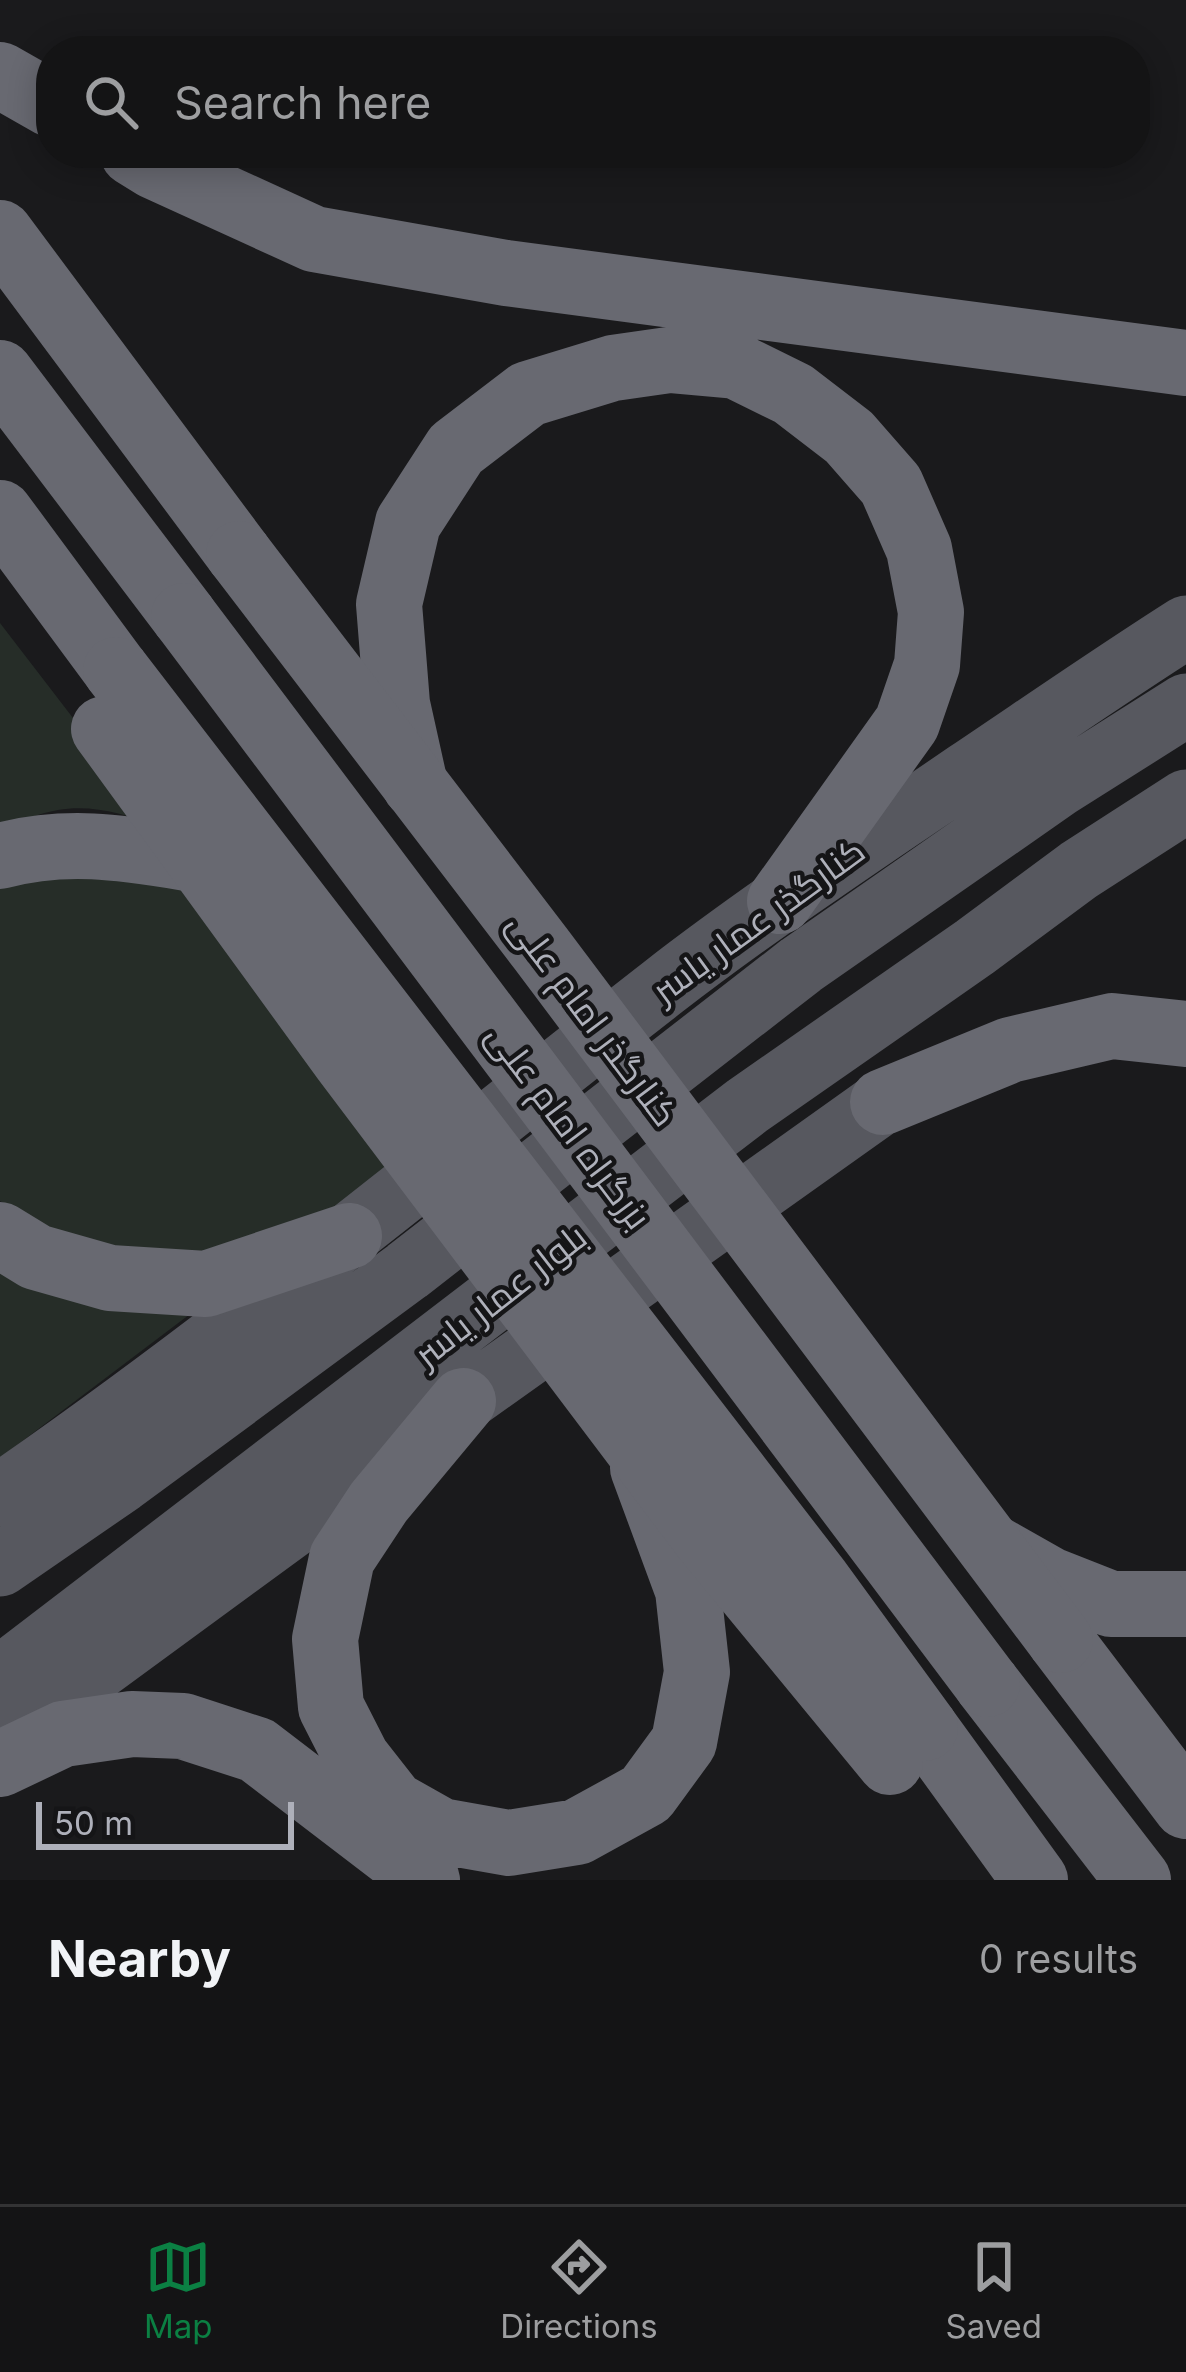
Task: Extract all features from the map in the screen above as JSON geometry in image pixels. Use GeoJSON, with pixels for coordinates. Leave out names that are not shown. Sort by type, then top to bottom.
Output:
{"type":"FeatureCollection","features":[{"type":"Feature","properties":{"kind":"highway"},"geometry":{"type":"LineString","coordinates":[[0,74],[36,95]]}},
{"type":"Feature","properties":{"kind":"highway"},"geometry":{"type":"LineString","coordinates":[[158,168],[314,239],[506,273],[1186,363]]}},
{"type":"Feature","properties":{"kind":"highway","name":"کنارگذر امام علی"},"geometry":{"type":"LineString","coordinates":[[0,233],[1186,1806]]}},
{"type":"Feature","properties":{"kind":"highway"},"geometry":{"type":"LineString","coordinates":[[415,785],[397,704],[389,604],[408,524],[457,449],[528,394],[613,368],[669,361],[736,366],[793,394],[849,437],[891,485],[919,549],[931,612],[928,665],[907,723],[780,901]]}},
{"type":"Feature","properties":{"kind":"highway","name":"بزرگراه امام علی"},"geometry":{"type":"LineString","coordinates":[[0,373],[1138,1880]]}},
{"type":"Feature","properties":{"kind":"highway"},"geometry":{"type":"LineString","coordinates":[[0,513],[200,860],[707,1540],[1036,1880]]}},
{"type":"Feature","properties":{"kind":"highway"},"geometry":{"type":"LineString","coordinates":[[0,588],[110,700],[804,1562],[986,1880]]}},
{"type":"Feature","properties":{"kind":"highway"},"geometry":{"type":"LineString","coordinates":[[0,856],[32,847],[109,845],[200,860]]}},
{"type":"Feature","properties":{"kind":"highway"},"geometry":{"type":"LineString","coordinates":[[883,1102],[1010,1051],[1112,1026],[1186,1034]]}},
{"type":"Feature","properties":{"kind":"highway"},"geometry":{"type":"LineString","coordinates":[[0,1235],[36,1256],[110,1278],[206,1284],[349,1236]]}},
{"type":"Feature","properties":{"kind":"highway"},"geometry":{"type":"LineString","coordinates":[[463,1401],[379,1502],[342,1558],[325,1640],[331,1707],[357,1758],[393,1804],[441,1831],[509,1843],[578,1832],[646,1794],[684,1742],[698,1672],[688,1590],[634,1442]]}},
{"type":"Feature","properties":{"kind":"highway"},"geometry":{"type":"LineString","coordinates":[[990,1546],[1050,1580],[1111,1604],[1186,1604]]}},
{"type":"Feature","properties":{"kind":"highway"},"geometry":{"type":"LineString","coordinates":[[0,1764],[63,1734],[131,1724],[183,1726],[257,1750],[428,1880]]}},
{"type":"Feature","properties":{"kind":"main road","name":"کنارگذر عمار یاسر"},"geometry":{"type":"LineString","coordinates":[[0,1495],[79,1441],[349,1236],[666,985],[780,901],[1186,627]]}},
{"type":"Feature","properties":{"kind":"main road","name":"بلوار عمار یاسر"},"geometry":{"type":"LineString","coordinates":[[0,1565],[407,1271],[801,965],[1058,786],[1186,705]]}},
{"type":"Feature","properties":{"kind":"main road","name":"بلوار عمار یاسر"},"geometry":{"type":"LineString","coordinates":[[0,1678],[747,1106],[1079,870],[1186,801]]}},
{"type":"Feature","properties":{"kind":"main road"},"geometry":{"type":"LineString","coordinates":[[0,1740],[463,1401],[883,1102]]}},
{"type":"Feature","properties":{"kind":"shaded area"},"geometry":{"type":"Polygon","coordinates":[[[0,623],[156,826],[121,814],[70,808],[0,828],[0,623]]]}},
{"type":"Feature","properties":{"kind":"shaded area"},"geometry":{"type":"Polygon","coordinates":[[[14,871],[175,885],[206,903],[402,1162],[315,1220],[229,1251],[123,1250],[45,1228],[0,1201],[0,879],[14,871]]]}},
{"type":"Feature","properties":{"kind":"shaded area"},"geometry":{"type":"Polygon","coordinates":[[[0,1262],[202,1305],[0,1458],[0,1262]]]}}]}
